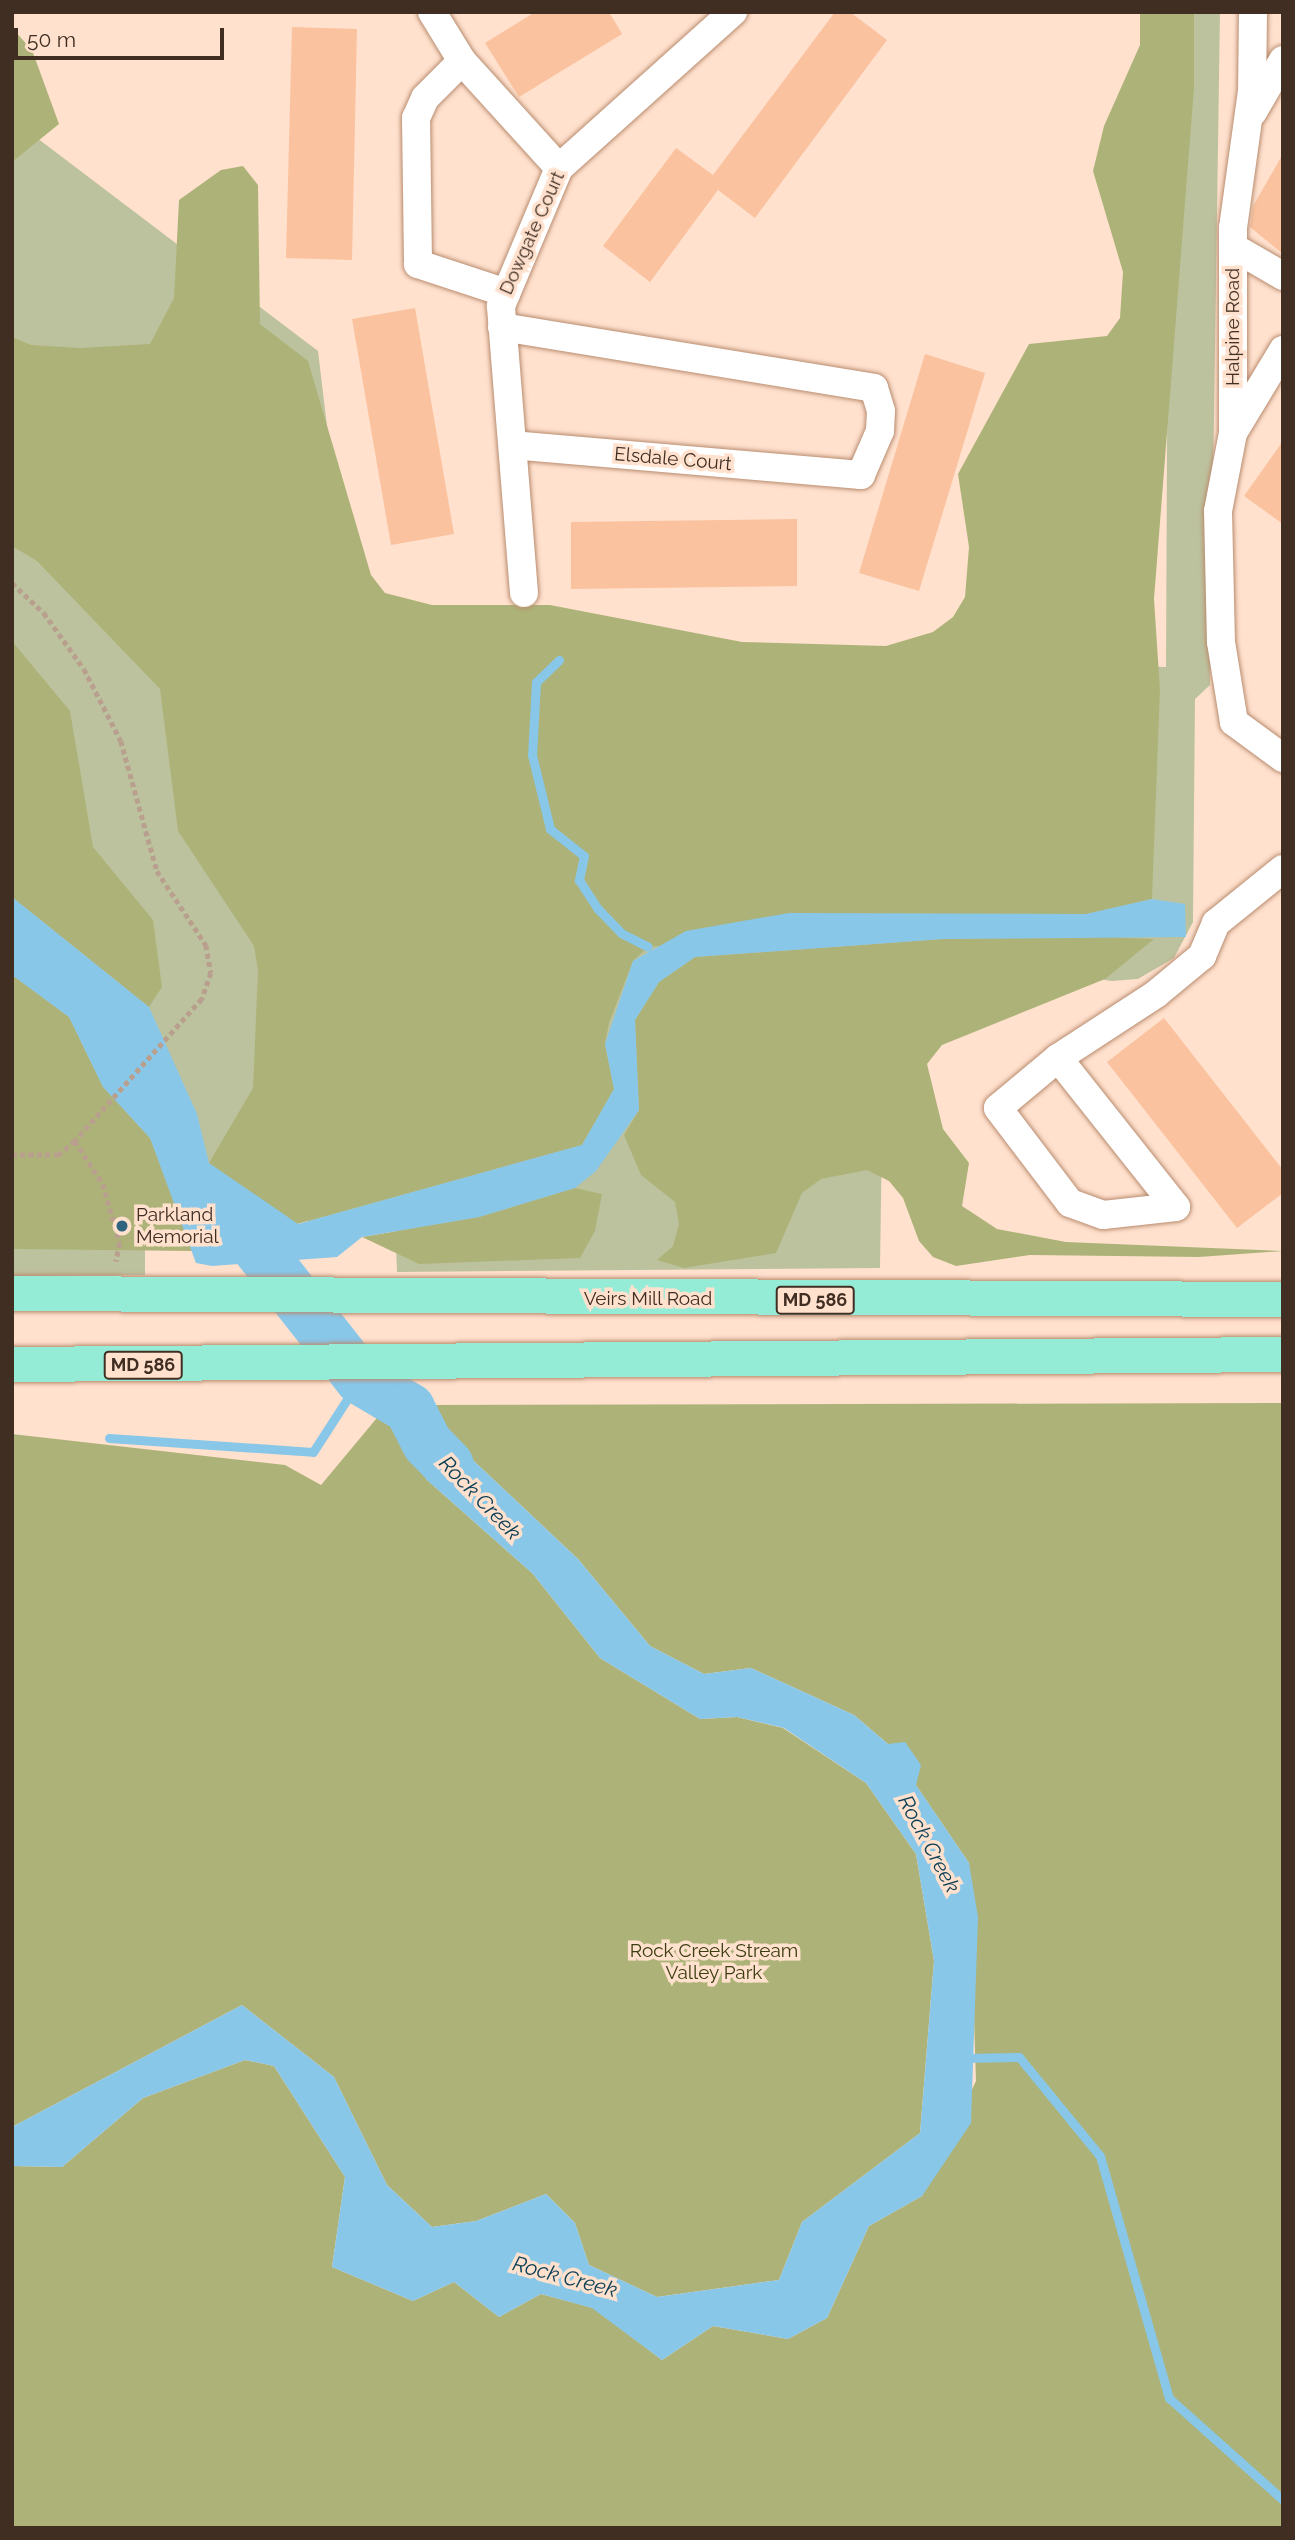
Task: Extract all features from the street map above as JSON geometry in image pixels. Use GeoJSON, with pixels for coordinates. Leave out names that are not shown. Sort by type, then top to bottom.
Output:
{"type":"FeatureCollection","features":[{"type":"Feature","properties":{"kind":"main road","name":"Veirs Mill Road"},"geometry":{"type":"LineString","coordinates":[[12,1293],[379,1299],[1283,1299]]}},
{"type":"Feature","properties":{"kind":"main road","name":"MD 586"},"geometry":{"type":"LineString","coordinates":[[12,1364],[434,1365],[1283,1353]]}},
{"type":"Feature","properties":{"kind":"street"},"geometry":{"type":"LineString","coordinates":[[432,12],[462,61],[559,168]]}},
{"type":"Feature","properties":{"kind":"street","name":"Dowgate Court"},"geometry":{"type":"LineString","coordinates":[[524,593],[514,445],[502,327],[506,293],[559,168],[733,12]]}},
{"type":"Feature","properties":{"kind":"street","name":"Halpine Road"},"geometry":{"type":"LineString","coordinates":[[1253,12],[1248,121],[1233,247],[1233,433],[1218,511],[1221,642],[1234,722],[1283,758]]}},
{"type":"Feature","properties":{"kind":"street"},"geometry":{"type":"LineString","coordinates":[[462,61],[425,98],[416,118],[418,264],[506,293]]}},
{"type":"Feature","properties":{"kind":"street"},"geometry":{"type":"LineString","coordinates":[[1248,121],[1283,61]]}},
{"type":"Feature","properties":{"kind":"street"},"geometry":{"type":"LineString","coordinates":[[1233,247],[1283,275]]}},
{"type":"Feature","properties":{"kind":"street","name":"Elsdale Court"},"geometry":{"type":"LineString","coordinates":[[502,327],[874,388],[881,411],[873,451],[861,475],[514,445]]}},
{"type":"Feature","properties":{"kind":"street"},"geometry":{"type":"LineString","coordinates":[[1233,433],[1283,350]]}},
{"type":"Feature","properties":{"kind":"street"},"geometry":{"type":"LineString","coordinates":[[1058,1058],[1176,1207],[1103,1215],[1070,1203],[998,1108],[1058,1058],[1156,995],[1202,956],[1216,923],[1283,869]]}},
{"type":"Feature","properties":{"kind":"path"},"geometry":{"type":"LineString","coordinates":[[12,583],[44,614],[84,669],[121,741],[157,871],[205,945],[211,973],[202,999],[75,1142],[59,1155],[12,1155]]}},
{"type":"Feature","properties":{"kind":"path"},"geometry":{"type":"LineString","coordinates":[[75,1142],[103,1184],[120,1243],[109,1294]]}},
{"type":"Feature","properties":{"kind":"green space"},"geometry":{"type":"Polygon","coordinates":[[[1140,12],[1194,12],[1194,88],[1154,599],[1160,690],[1152,899],[1086,914],[648,947],[633,961],[609,1023],[605,1044],[614,1089],[582,1145],[297,1224],[241,1189],[209,1163],[253,1088],[258,970],[254,946],[178,831],[160,689],[37,561],[12,546],[12,337],[31,345],[80,348],[150,344],[174,298],[179,200],[221,170],[243,166],[258,185],[260,324],[308,361],[371,575],[385,593],[432,605],[550,605],[742,642],[886,646],[933,632],[953,617],[965,597],[969,547],[958,474],[1029,344],[1107,336],[1120,318],[1123,272],[1093,171],[1104,126],[1140,45],[1140,12]]]}},
{"type":"Feature","properties":{"kind":"green space"},"geometry":{"type":"Polygon","coordinates":[[[1169,12],[1220,12],[1210,685],[1195,699],[1193,922],[1174,958],[1138,979],[1112,981],[988,963],[884,998],[880,1268],[397,1272],[395,1221],[145,1221],[145,1275],[12,1276],[12,119],[318,351],[353,642],[1166,667],[1169,12]]]}},
{"type":"Feature","properties":{"kind":"green space"},"geometry":{"type":"Polygon","coordinates":[[[12,28],[32,50],[59,124],[12,162],[12,28]]]}},
{"type":"Feature","properties":{"kind":"green space"},"geometry":{"type":"Polygon","coordinates":[[[12,641],[70,711],[93,847],[153,920],[162,987],[149,1007],[12,897],[12,641]]]}},
{"type":"Feature","properties":{"kind":"green space"},"geometry":{"type":"Polygon","coordinates":[[[1084,936],[1154,939],[1105,979],[942,1045],[927,1064],[943,1129],[969,1163],[962,1206],[997,1229],[1066,1242],[1283,1251],[1199,1257],[1030,1255],[956,1266],[933,1257],[919,1241],[903,1198],[889,1181],[867,1170],[821,1179],[802,1193],[776,1253],[684,1268],[657,1260],[673,1246],[679,1224],[675,1202],[641,1175],[624,1135],[639,1110],[635,1020],[659,982],[695,957],[943,939],[1084,936]]]}},
{"type":"Feature","properties":{"kind":"green space"},"geometry":{"type":"Polygon","coordinates":[[[12,975],[69,1017],[103,1087],[150,1138],[193,1251],[12,1249],[12,975]]]}},
{"type":"Feature","properties":{"kind":"green space"},"geometry":{"type":"Polygon","coordinates":[[[575,1188],[602,1194],[595,1231],[580,1258],[419,1264],[362,1237],[479,1217],[575,1188]]]}},
{"type":"Feature","properties":{"kind":"green space"},"geometry":{"type":"Polygon","coordinates":[[[1283,1403],[1283,2528],[12,2528],[12,2166],[62,2167],[143,2098],[245,2060],[274,2066],[345,2177],[332,2267],[413,2301],[454,2282],[499,2317],[541,2294],[593,2308],[662,2360],[713,2326],[788,2339],[827,2318],[869,2226],[922,2196],[976,2081],[969,1863],[888,1744],[854,1715],[751,1668],[704,1674],[650,1646],[578,1559],[459,1447],[429,1405],[1283,1403]]]}},
{"type":"Feature","properties":{"kind":"green space","name":"Rock Creek Stream Valley Park"},"geometry":{"type":"Polygon","coordinates":[[[381,1413],[427,1480],[533,1574],[600,1658],[700,1719],[737,1717],[783,1728],[866,1783],[916,1854],[934,1961],[920,2133],[802,2222],[779,2280],[657,2297],[589,2265],[575,2223],[546,2194],[476,2221],[432,2227],[387,2185],[334,2077],[242,2005],[12,2127],[12,1434],[285,1465],[321,1485],[381,1413]]]}},
{"type":"Feature","properties":{"kind":"water"},"geometry":{"type":"Polygon","coordinates":[[[12,897],[149,1007],[197,1114],[209,1163],[298,1224],[582,1145],[614,1089],[605,1044],[633,961],[686,931],[789,913],[1086,914],[1152,899],[1185,904],[1186,937],[943,939],[695,957],[659,982],[635,1020],[639,1110],[596,1171],[575,1188],[479,1217],[362,1237],[337,1257],[212,1266],[196,1263],[150,1138],[103,1087],[69,1017],[12,975],[12,897]]]}},
{"type":"Feature","properties":{"kind":"water"},"geometry":{"type":"Polygon","coordinates":[[[429,1405],[459,1447],[578,1559],[650,1646],[704,1674],[751,1668],[854,1715],[888,1744],[905,1742],[921,1765],[916,1785],[969,1863],[978,1917],[971,2123],[922,2196],[869,2226],[827,2318],[788,2339],[713,2326],[662,2360],[592,2308],[541,2294],[499,2317],[454,2282],[413,2301],[332,2267],[345,2177],[274,2066],[245,2060],[143,2098],[62,2167],[12,2166],[12,2127],[242,2005],[334,2077],[387,2185],[432,2227],[476,2221],[546,2194],[575,2223],[589,2265],[657,2297],[779,2280],[802,2222],[920,2133],[934,1961],[916,1854],[866,1783],[784,1728],[737,1717],[700,1719],[600,1658],[533,1574],[427,1480],[381,1413],[429,1405]]]}},
{"type":"Feature","properties":{"kind":"building"},"geometry":{"type":"Polygon","coordinates":[[[535,12],[609,12],[622,34],[519,97],[485,43],[535,12]]]}},
{"type":"Feature","properties":{"kind":"building"},"geometry":{"type":"Polygon","coordinates":[[[835,12],[850,12],[887,40],[755,218],[718,190],[650,282],[603,246],[676,148],[713,175],[835,12]]]}},
{"type":"Feature","properties":{"kind":"building"},"geometry":{"type":"Polygon","coordinates":[[[292,27],[357,29],[352,260],[286,258],[292,27]]]}},
{"type":"Feature","properties":{"kind":"building"},"geometry":{"type":"Polygon","coordinates":[[[1283,154],[1283,254],[1250,227],[1253,206],[1283,154]]]}},
{"type":"Feature","properties":{"kind":"building"},"geometry":{"type":"Polygon","coordinates":[[[415,308],[454,534],[391,545],[352,319],[415,308]]]}},
{"type":"Feature","properties":{"kind":"building"},"geometry":{"type":"Polygon","coordinates":[[[925,354],[985,373],[919,591],[859,573],[925,354]]]}},
{"type":"Feature","properties":{"kind":"building"},"geometry":{"type":"Polygon","coordinates":[[[1283,441],[1283,524],[1244,496],[1283,441]]]}},
{"type":"Feature","properties":{"kind":"building"},"geometry":{"type":"Polygon","coordinates":[[[797,519],[797,586],[571,589],[571,522],[797,519]]]}},
{"type":"Feature","properties":{"kind":"building"},"geometry":{"type":"Polygon","coordinates":[[[1164,1018],[1283,1170],[1283,1193],[1237,1228],[1107,1062],[1164,1018]]]}},
{"type":"Feature","properties":{"kind":"waterway"},"geometry":{"type":"LineString","coordinates":[[559,660],[536,682],[532,755],[550,829],[584,856],[579,880],[598,909],[621,933],[648,947]]}},
{"type":"Feature","properties":{"kind":"waterway","name":"Rock Creek"},"geometry":{"type":"LineString","coordinates":[[225,1207],[360,1379],[409,1408],[427,1443],[448,1465]]}},
{"type":"Feature","properties":{"kind":"waterway"},"geometry":{"type":"LineString","coordinates":[[109,1438],[313,1452],[360,1379]]}},
{"type":"Feature","properties":{"kind":"waterway"},"geometry":{"type":"LineString","coordinates":[[964,2058],[1019,2057],[1100,2156],[1169,2398],[1283,2500]]}},
{"type":"Feature","properties":{"kind":"place","name":"Parkland Memorial"},"geometry":{"type":"Point","coordinates":[122,1226]}}]}
